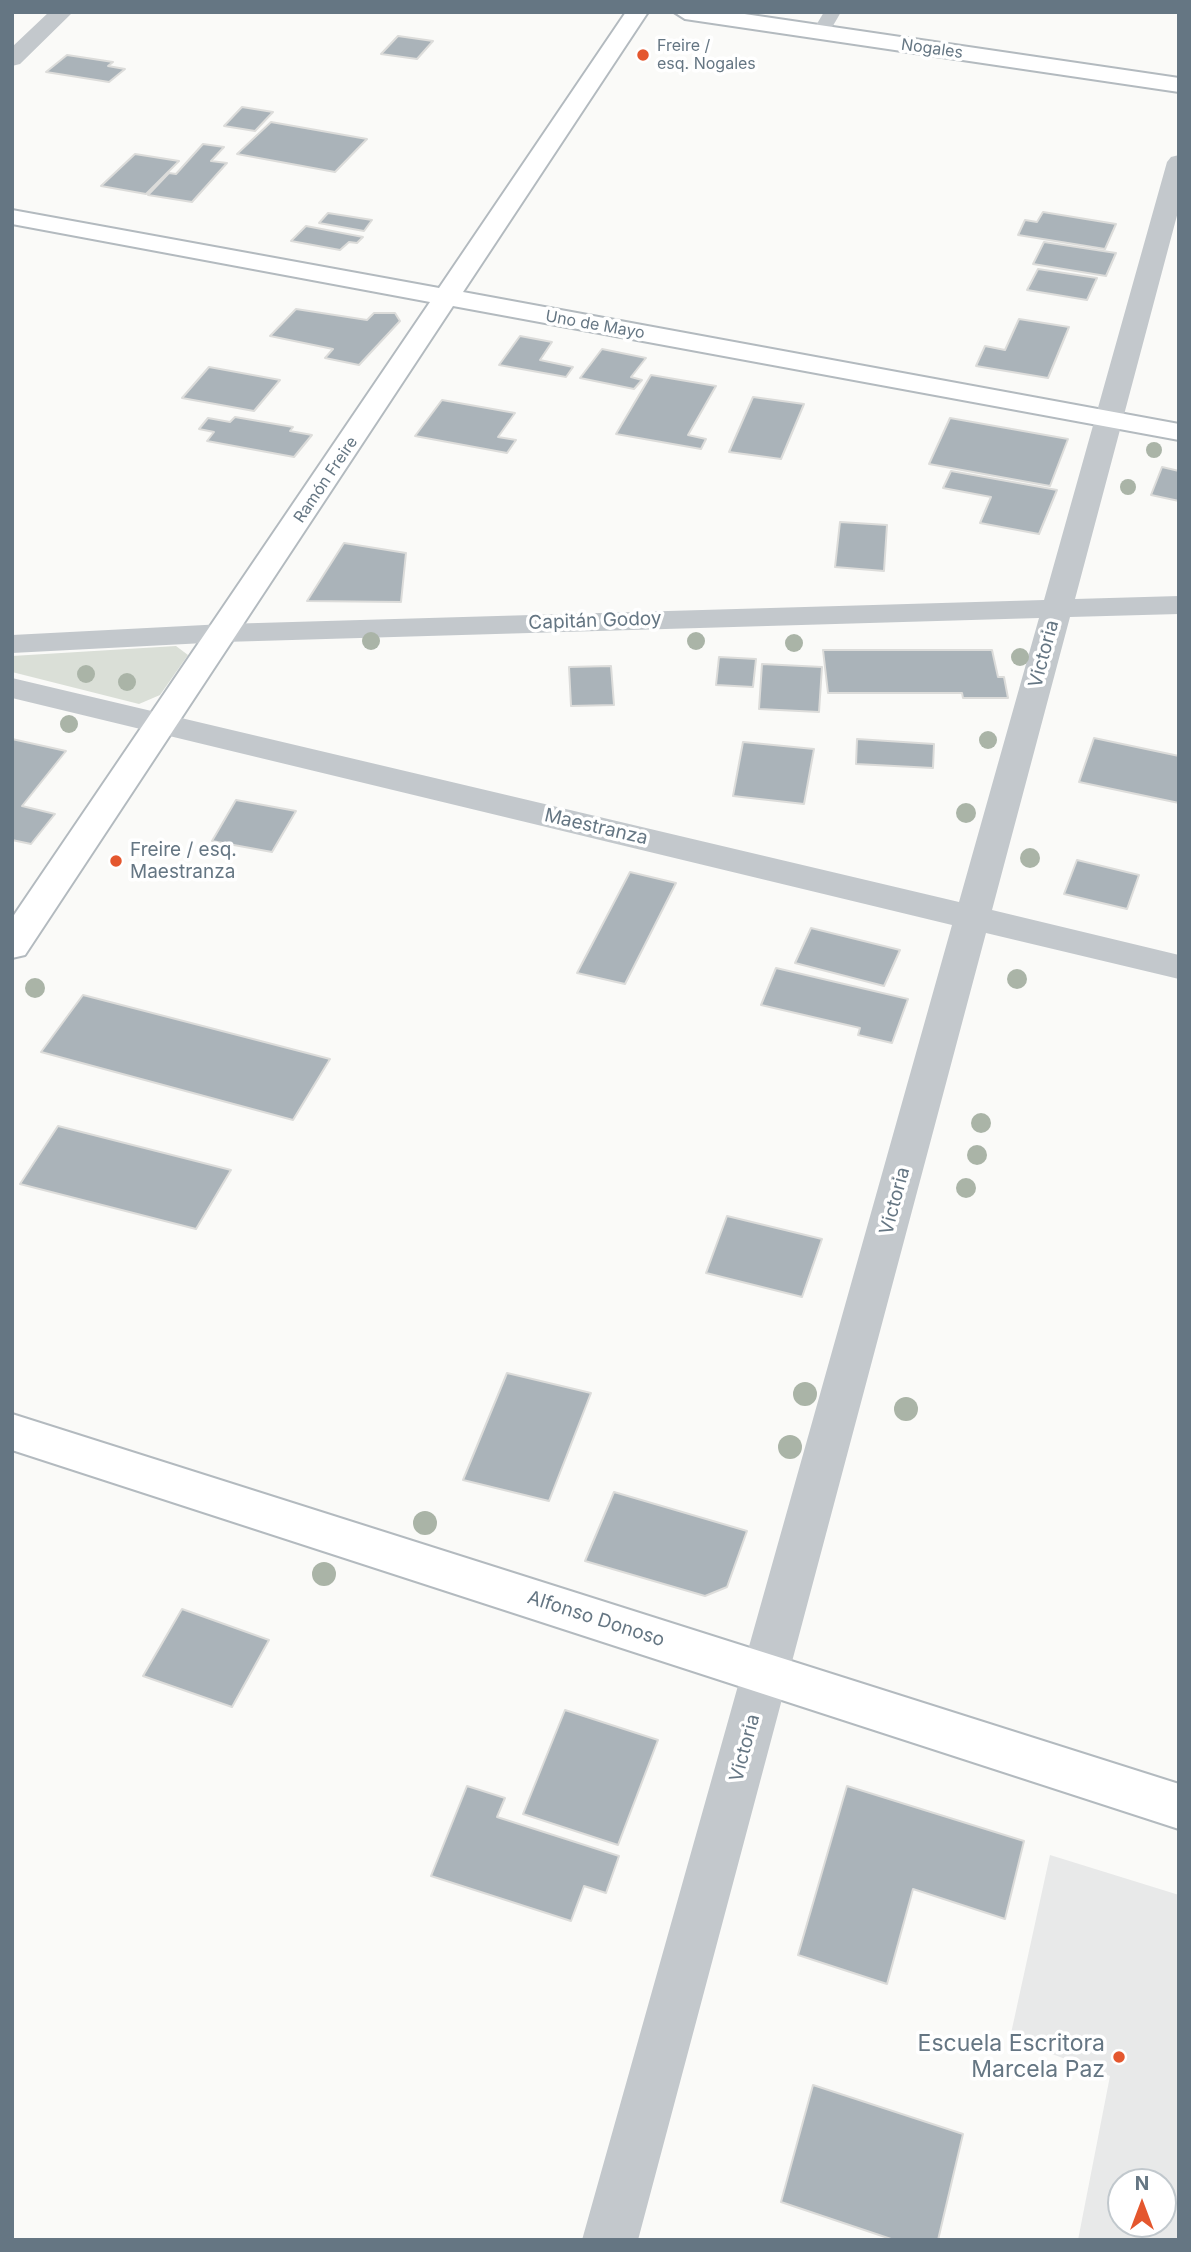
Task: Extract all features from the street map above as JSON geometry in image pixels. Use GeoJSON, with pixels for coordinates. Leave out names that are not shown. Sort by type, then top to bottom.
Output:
{"type":"FeatureCollection","features":[{"type":"Feature","properties":{"kind":"street"},"geometry":{"type":"LineString","coordinates":[[12,59],[62,12]]}},
{"type":"Feature","properties":{"kind":"street","name":"Ramón Freire"},"geometry":{"type":"LineString","coordinates":[[12,946],[224,633],[637,12]]}},
{"type":"Feature","properties":{"kind":"street","name":"Nogales"},"geometry":{"type":"LineString","coordinates":[[685,12],[1179,85]]}},
{"type":"Feature","properties":{"kind":"street","name":"Victoria"},"geometry":{"type":"LineString","coordinates":[[610,2240],[1179,162]]}},
{"type":"Feature","properties":{"kind":"street","name":"Uno de Mayo"},"geometry":{"type":"LineString","coordinates":[[12,217],[1179,432]]}},
{"type":"Feature","properties":{"kind":"street","name":"Capitán Godoy"},"geometry":{"type":"LineString","coordinates":[[12,644],[224,633],[1179,605]]}},
{"type":"Feature","properties":{"kind":"street","name":"Maestranza"},"geometry":{"type":"LineString","coordinates":[[12,688],[1179,967]]}},
{"type":"Feature","properties":{"kind":"street","name":"Alfonso Donoso"},"geometry":{"type":"LineString","coordinates":[[12,1432],[1179,1807]]}},
{"type":"Feature","properties":{"kind":"lane"},"geometry":{"type":"LineString","coordinates":[[821,32],[833,12]]}},
{"type":"Feature","properties":{"kind":"shaded area"},"geometry":{"type":"Polygon","coordinates":[[[176,646],[188,655],[160,695],[139,704],[12,672],[12,656],[176,646]]]}},
{"type":"Feature","properties":{"kind":"shaded area","name":"Escuela Escritora Marcela Paz"},"geometry":{"type":"Polygon","coordinates":[[[1050,1855],[1179,1895],[1179,2240],[1078,2240],[1110,2076],[1010,2038],[1050,1855]]]}},
{"type":"Feature","properties":{"kind":"building"},"geometry":{"type":"Polygon","coordinates":[[[398,36],[433,41],[417,59],[381,54],[398,36]]]}},
{"type":"Feature","properties":{"kind":"building"},"geometry":{"type":"Polygon","coordinates":[[[67,55],[113,62],[108,66],[125,69],[109,82],[46,72],[67,55]]]}},
{"type":"Feature","properties":{"kind":"building"},"geometry":{"type":"Polygon","coordinates":[[[242,107],[273,112],[255,131],[224,126],[242,107]]]}},
{"type":"Feature","properties":{"kind":"building"},"geometry":{"type":"Polygon","coordinates":[[[271,122],[367,139],[335,172],[237,154],[271,122]]]}},
{"type":"Feature","properties":{"kind":"building"},"geometry":{"type":"Polygon","coordinates":[[[203,144],[224,147],[211,161],[227,163],[192,202],[148,195],[169,173],[176,174],[203,144]]]}},
{"type":"Feature","properties":{"kind":"building"},"geometry":{"type":"Polygon","coordinates":[[[135,154],[179,161],[146,194],[101,186],[135,154]]]}},
{"type":"Feature","properties":{"kind":"building"},"geometry":{"type":"Polygon","coordinates":[[[1043,212],[1116,224],[1105,249],[1018,235],[1025,220],[1037,222],[1043,212]]]}},
{"type":"Feature","properties":{"kind":"building"},"geometry":{"type":"Polygon","coordinates":[[[328,213],[372,220],[364,231],[319,223],[328,213]]]}},
{"type":"Feature","properties":{"kind":"building"},"geometry":{"type":"Polygon","coordinates":[[[306,226],[363,237],[357,243],[349,242],[340,250],[291,241],[306,226]]]}},
{"type":"Feature","properties":{"kind":"building"},"geometry":{"type":"Polygon","coordinates":[[[1044,242],[1116,253],[1106,276],[1033,264],[1044,242]]]}},
{"type":"Feature","properties":{"kind":"building"},"geometry":{"type":"Polygon","coordinates":[[[1038,269],[1097,278],[1087,300],[1027,290],[1038,269]]]}},
{"type":"Feature","properties":{"kind":"building"},"geometry":{"type":"Polygon","coordinates":[[[296,309],[367,320],[374,313],[395,313],[400,321],[359,365],[325,358],[333,349],[270,336],[296,309]]]}},
{"type":"Feature","properties":{"kind":"building"},"geometry":{"type":"Polygon","coordinates":[[[1019,319],[1069,327],[1048,378],[976,366],[985,346],[1005,350],[1019,319]]]}},
{"type":"Feature","properties":{"kind":"building"},"geometry":{"type":"Polygon","coordinates":[[[520,336],[552,342],[540,360],[573,367],[566,377],[499,365],[520,336]]]}},
{"type":"Feature","properties":{"kind":"building"},"geometry":{"type":"Polygon","coordinates":[[[602,349],[646,358],[631,377],[642,380],[634,389],[580,378],[602,349]]]}},
{"type":"Feature","properties":{"kind":"building"},"geometry":{"type":"Polygon","coordinates":[[[209,367],[280,380],[254,411],[182,398],[209,367]]]}},
{"type":"Feature","properties":{"kind":"building"},"geometry":{"type":"Polygon","coordinates":[[[651,375],[716,386],[688,435],[706,439],[701,449],[616,434],[651,375]]]}},
{"type":"Feature","properties":{"kind":"building"},"geometry":{"type":"Polygon","coordinates":[[[753,397],[804,404],[781,459],[729,452],[753,397]]]}},
{"type":"Feature","properties":{"kind":"building"},"geometry":{"type":"Polygon","coordinates":[[[442,400],[515,413],[498,437],[516,440],[507,453],[415,436],[442,400]]]}},
{"type":"Feature","properties":{"kind":"building"},"geometry":{"type":"Polygon","coordinates":[[[235,417],[293,427],[290,431],[312,435],[294,457],[207,441],[214,432],[199,429],[208,418],[230,422],[235,417]]]}},
{"type":"Feature","properties":{"kind":"building"},"geometry":{"type":"Polygon","coordinates":[[[950,418],[1068,439],[1050,486],[929,464],[950,418]]]}},
{"type":"Feature","properties":{"kind":"building"},"geometry":{"type":"Polygon","coordinates":[[[1162,467],[1179,471],[1179,501],[1151,495],[1162,467]]]}},
{"type":"Feature","properties":{"kind":"building"},"geometry":{"type":"Polygon","coordinates":[[[951,471],[1057,490],[1039,534],[980,523],[991,497],[943,488],[951,471]]]}},
{"type":"Feature","properties":{"kind":"building"},"geometry":{"type":"Polygon","coordinates":[[[840,522],[887,525],[884,571],[835,567],[840,522]]]}},
{"type":"Feature","properties":{"kind":"building"},"geometry":{"type":"Polygon","coordinates":[[[344,543],[406,553],[401,602],[307,601],[344,543]]]}},
{"type":"Feature","properties":{"kind":"building"},"geometry":{"type":"Polygon","coordinates":[[[823,650],[992,650],[998,677],[1004,677],[1008,698],[963,698],[962,693],[828,693],[823,650]]]}},
{"type":"Feature","properties":{"kind":"building"},"geometry":{"type":"Polygon","coordinates":[[[719,657],[756,659],[753,687],[716,685],[719,657]]]}},
{"type":"Feature","properties":{"kind":"building"},"geometry":{"type":"Polygon","coordinates":[[[762,664],[822,667],[819,712],[759,709],[762,664]]]}},
{"type":"Feature","properties":{"kind":"building"},"geometry":{"type":"Polygon","coordinates":[[[611,666],[614,705],[571,706],[569,667],[611,666]]]}},
{"type":"Feature","properties":{"kind":"building"},"geometry":{"type":"Polygon","coordinates":[[[1094,738],[1179,756],[1179,803],[1079,782],[1094,738]]]}},
{"type":"Feature","properties":{"kind":"building"},"geometry":{"type":"Polygon","coordinates":[[[12,739],[66,751],[22,806],[55,814],[31,844],[12,840],[12,739]]]}},
{"type":"Feature","properties":{"kind":"building"},"geometry":{"type":"Polygon","coordinates":[[[857,739],[934,744],[933,768],[856,764],[857,739]]]}},
{"type":"Feature","properties":{"kind":"building"},"geometry":{"type":"Polygon","coordinates":[[[743,742],[814,749],[804,804],[733,796],[743,742]]]}},
{"type":"Feature","properties":{"kind":"building"},"geometry":{"type":"Polygon","coordinates":[[[236,800],[296,811],[272,852],[212,841],[236,800]]]}},
{"type":"Feature","properties":{"kind":"building"},"geometry":{"type":"Polygon","coordinates":[[[1077,860],[1139,875],[1127,909],[1064,894],[1077,860]]]}},
{"type":"Feature","properties":{"kind":"building"},"geometry":{"type":"Polygon","coordinates":[[[630,872],[676,883],[625,984],[577,973],[630,872]]]}},
{"type":"Feature","properties":{"kind":"building"},"geometry":{"type":"Polygon","coordinates":[[[811,928],[900,950],[884,986],[795,963],[811,928]]]}},
{"type":"Feature","properties":{"kind":"building"},"geometry":{"type":"Polygon","coordinates":[[[776,968],[908,999],[892,1043],[858,1035],[860,1028],[761,1005],[776,968]]]}},
{"type":"Feature","properties":{"kind":"building"},"geometry":{"type":"Polygon","coordinates":[[[83,995],[330,1059],[293,1120],[41,1052],[83,995]]]}},
{"type":"Feature","properties":{"kind":"building"},"geometry":{"type":"Polygon","coordinates":[[[58,1126],[231,1170],[196,1229],[20,1184],[58,1126]]]}},
{"type":"Feature","properties":{"kind":"building"},"geometry":{"type":"Polygon","coordinates":[[[727,1216],[822,1239],[802,1297],[706,1273],[727,1216]]]}},
{"type":"Feature","properties":{"kind":"building"},"geometry":{"type":"Polygon","coordinates":[[[507,1373],[591,1393],[549,1501],[463,1480],[507,1373]]]}},
{"type":"Feature","properties":{"kind":"building"},"geometry":{"type":"Polygon","coordinates":[[[614,1492],[747,1531],[727,1587],[705,1596],[585,1561],[614,1492]]]}},
{"type":"Feature","properties":{"kind":"building"},"geometry":{"type":"Polygon","coordinates":[[[182,1609],[269,1640],[232,1707],[143,1676],[182,1609]]]}},
{"type":"Feature","properties":{"kind":"building"},"geometry":{"type":"Polygon","coordinates":[[[565,1710],[658,1740],[618,1845],[523,1814],[565,1710]]]}},
{"type":"Feature","properties":{"kind":"building"},"geometry":{"type":"Polygon","coordinates":[[[467,1786],[505,1798],[497,1817],[619,1856],[606,1893],[584,1886],[571,1921],[431,1876],[467,1786]]]}},
{"type":"Feature","properties":{"kind":"building"},"geometry":{"type":"Polygon","coordinates":[[[847,1786],[1024,1841],[1005,1919],[913,1889],[887,1984],[798,1955],[847,1786]]]}},
{"type":"Feature","properties":{"kind":"building"},"geometry":{"type":"Polygon","coordinates":[[[813,2085],[963,2134],[938,2240],[894,2240],[781,2202],[813,2085]]]}},
{"type":"Feature","properties":{"kind":"place","name":"Freire / esq. Nogales"},"geometry":{"type":"Point","coordinates":[643,55]}},
{"type":"Feature","properties":{"kind":"place","name":"Freire / esq. Maestranza"},"geometry":{"type":"Point","coordinates":[116,861]}},
{"type":"Feature","properties":{"kind":"place","name":"Escuela Escritora Marcela Paz"},"geometry":{"type":"Point","coordinates":[1119,2057]}}]}
